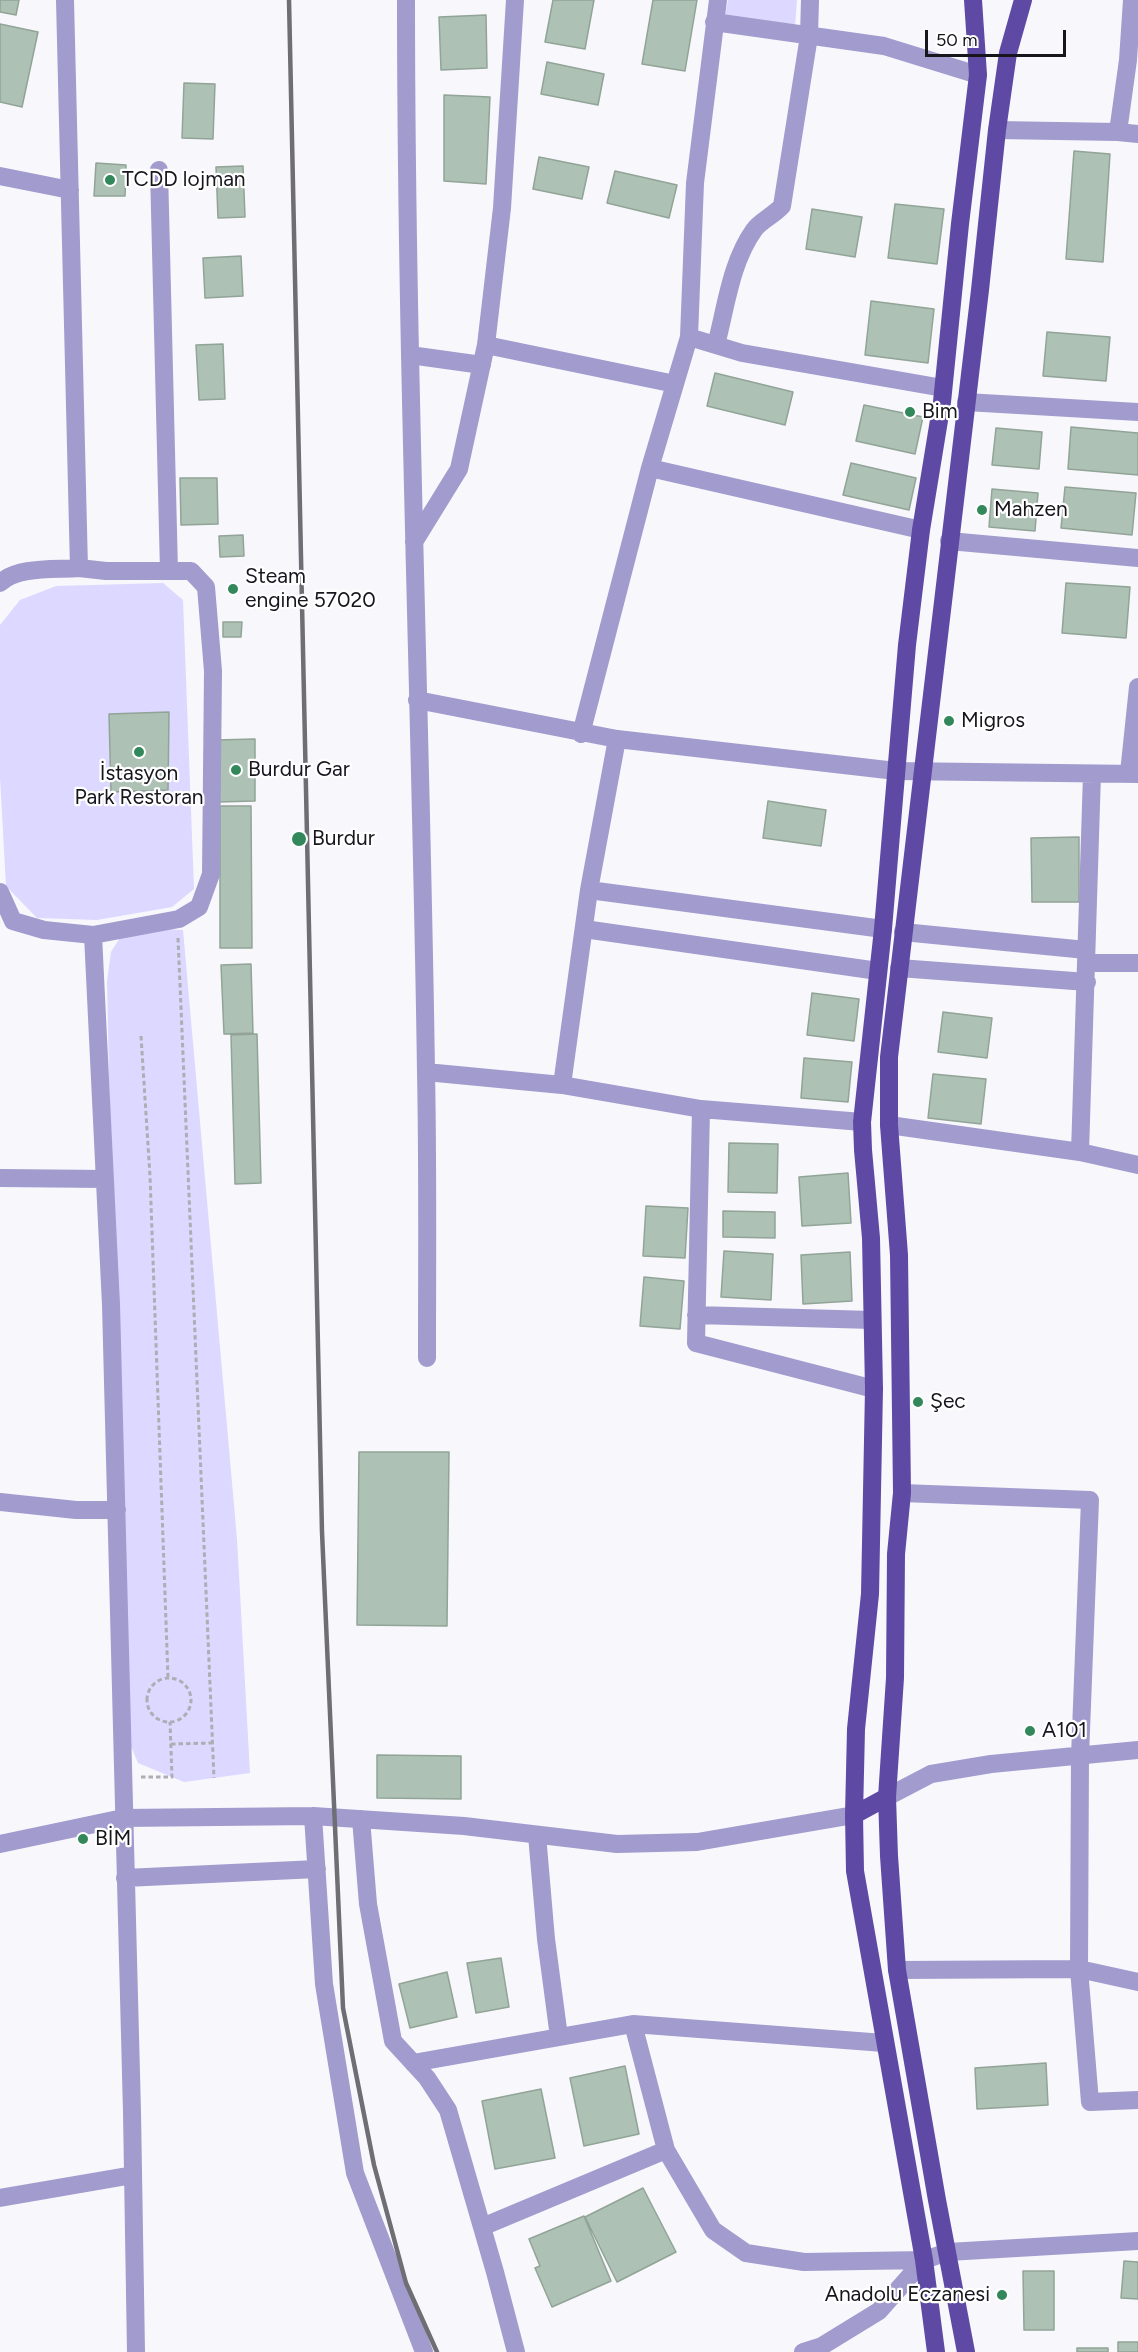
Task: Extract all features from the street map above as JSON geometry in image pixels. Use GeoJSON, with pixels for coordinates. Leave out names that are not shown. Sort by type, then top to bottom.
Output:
{"type":"FeatureCollection","features":[{"type":"Feature","properties":{"kind":"main road"},"geometry":{"type":"LineString","coordinates":[[936,2352],[924,2260],[855,1871],[856,1729],[870,1594],[874,1389],[871,1238],[862,1122],[883,929],[907,645],[921,530],[943,388],[978,75],[973,0]]}},
{"type":"Feature","properties":{"kind":"main road"},"geometry":{"type":"LineString","coordinates":[[966,2352],[934,2189],[897,1970],[887,1797],[895,1678],[896,1554],[902,1493],[899,1255],[889,1125],[889,1057],[997,130],[1008,53],[1023,0]]}},
{"type":"Feature","properties":{"kind":"main road"},"geometry":{"type":"LineString","coordinates":[[854,1815],[887,1797]]}},
{"type":"Feature","properties":{"kind":"street"},"geometry":{"type":"LineString","coordinates":[[65,0],[79,568]]}},
{"type":"Feature","properties":{"kind":"street"},"geometry":{"type":"LineString","coordinates":[[406,0],[406,163],[413,543],[426,1072],[427,1358]]}},
{"type":"Feature","properties":{"kind":"street"},"geometry":{"type":"LineString","coordinates":[[413,543],[459,469],[486,345],[502,208],[515,0]]}},
{"type":"Feature","properties":{"kind":"street"},"geometry":{"type":"LineString","coordinates":[[581,734],[650,468],[689,337],[695,183],[718,0]]}},
{"type":"Feature","properties":{"kind":"street"},"geometry":{"type":"LineString","coordinates":[[716,345],[739,258],[755,228],[774,216],[782,206],[809,36],[810,0]]}},
{"type":"Feature","properties":{"kind":"street"},"geometry":{"type":"LineString","coordinates":[[1118,132],[1128,60],[1132,0]]}},
{"type":"Feature","properties":{"kind":"street"},"geometry":{"type":"LineString","coordinates":[[714,22],[884,46],[978,75]]}},
{"type":"Feature","properties":{"kind":"street"},"geometry":{"type":"LineString","coordinates":[[997,130],[1138,134]]}},
{"type":"Feature","properties":{"kind":"street"},"geometry":{"type":"LineString","coordinates":[[159,170],[169,571]]}},
{"type":"Feature","properties":{"kind":"street"},"geometry":{"type":"LineString","coordinates":[[0,176],[70,190]]}},
{"type":"Feature","properties":{"kind":"street"},"geometry":{"type":"LineString","coordinates":[[689,337],[742,352],[943,388]]}},
{"type":"Feature","properties":{"kind":"street"},"geometry":{"type":"LineString","coordinates":[[486,345],[675,384]]}},
{"type":"Feature","properties":{"kind":"street"},"geometry":{"type":"LineString","coordinates":[[410,355],[482,365]]}},
{"type":"Feature","properties":{"kind":"street"},"geometry":{"type":"LineString","coordinates":[[966,402],[1138,412]]}},
{"type":"Feature","properties":{"kind":"street"},"geometry":{"type":"LineString","coordinates":[[650,468],[921,530]]}},
{"type":"Feature","properties":{"kind":"street"},"geometry":{"type":"LineString","coordinates":[[950,541],[1138,558]]}},
{"type":"Feature","properties":{"kind":"street"},"geometry":{"type":"LineString","coordinates":[[0,583],[8,576],[79,568],[106,571],[191,571],[206,587],[213,671],[211,874],[199,907],[179,919],[93,935],[7,927],[0,892]]}},
{"type":"Feature","properties":{"kind":"street"},"geometry":{"type":"LineString","coordinates":[[417,700],[581,734],[896,771],[1092,774],[1133,773],[1138,687]]}},
{"type":"Feature","properties":{"kind":"street"},"geometry":{"type":"LineString","coordinates":[[561,1084],[589,890],[617,739]]}},
{"type":"Feature","properties":{"kind":"street"},"geometry":{"type":"LineString","coordinates":[[1080,1152],[1092,774]]}},
{"type":"Feature","properties":{"kind":"street"},"geometry":{"type":"LineString","coordinates":[[589,890],[883,929]]}},
{"type":"Feature","properties":{"kind":"street"},"geometry":{"type":"LineString","coordinates":[[584,929],[878,970]]}},
{"type":"Feature","properties":{"kind":"street"},"geometry":{"type":"LineString","coordinates":[[903,932],[1138,963]]}},
{"type":"Feature","properties":{"kind":"street"},"geometry":{"type":"LineString","coordinates":[[93,935],[105,1179],[117,1510],[136,2352]]}},
{"type":"Feature","properties":{"kind":"street"},"geometry":{"type":"LineString","coordinates":[[899,968],[1086,982]]}},
{"type":"Feature","properties":{"kind":"street"},"geometry":{"type":"LineString","coordinates":[[426,1072],[561,1084],[701,1109],[862,1122]]}},
{"type":"Feature","properties":{"kind":"street"},"geometry":{"type":"LineString","coordinates":[[701,1109],[696,1343],[874,1389]]}},
{"type":"Feature","properties":{"kind":"street"},"geometry":{"type":"LineString","coordinates":[[889,1125],[1080,1152],[1138,1165]]}},
{"type":"Feature","properties":{"kind":"street"},"geometry":{"type":"LineString","coordinates":[[0,1178],[105,1179]]}},
{"type":"Feature","properties":{"kind":"street"},"geometry":{"type":"LineString","coordinates":[[696,1315],[872,1320]]}},
{"type":"Feature","properties":{"kind":"street"},"geometry":{"type":"LineString","coordinates":[[902,1493],[1090,1500],[1080,1756],[1079,1970],[1090,2102],[1138,2100]]}},
{"type":"Feature","properties":{"kind":"street"},"geometry":{"type":"LineString","coordinates":[[0,1502],[76,1510],[117,1510]]}},
{"type":"Feature","properties":{"kind":"street"},"geometry":{"type":"LineString","coordinates":[[887,1797],[931,1774],[991,1764],[1138,1750]]}},
{"type":"Feature","properties":{"kind":"street"},"geometry":{"type":"LineString","coordinates":[[0,1844],[123,1818],[313,1816],[464,1826],[617,1844],[697,1842],[854,1815]]}},
{"type":"Feature","properties":{"kind":"street"},"geometry":{"type":"LineString","coordinates":[[313,1816],[324,1984],[355,2173],[424,2352]]}},
{"type":"Feature","properties":{"kind":"street"},"geometry":{"type":"LineString","coordinates":[[361,1819],[368,1904],[393,2041],[428,2078],[448,2110],[516,2352]]}},
{"type":"Feature","properties":{"kind":"street"},"geometry":{"type":"LineString","coordinates":[[537,1835],[546,1939],[559,2037]]}},
{"type":"Feature","properties":{"kind":"street"},"geometry":{"type":"LineString","coordinates":[[125,1878],[316,1869]]}},
{"type":"Feature","properties":{"kind":"street"},"geometry":{"type":"LineString","coordinates":[[897,1970],[1079,1970],[1138,1982]]}},
{"type":"Feature","properties":{"kind":"street"},"geometry":{"type":"LineString","coordinates":[[413,2063],[633,2024],[884,2043]]}},
{"type":"Feature","properties":{"kind":"street"},"geometry":{"type":"LineString","coordinates":[[633,2024],[666,2150],[713,2229],[746,2253],[804,2262],[924,2260],[948,2252],[1138,2241]]}},
{"type":"Feature","properties":{"kind":"street"},"geometry":{"type":"LineString","coordinates":[[482,2227],[666,2150]]}},
{"type":"Feature","properties":{"kind":"street"},"geometry":{"type":"LineString","coordinates":[[0,2198],[133,2175]]}},
{"type":"Feature","properties":{"kind":"street"},"geometry":{"type":"LineString","coordinates":[[803,2352],[822,2346],[879,2311],[924,2260]]}},
{"type":"Feature","properties":{"kind":"path"},"geometry":{"type":"LineString","coordinates":[[178,937],[214,1778]]}},
{"type":"Feature","properties":{"kind":"path"},"geometry":{"type":"LineString","coordinates":[[141,1036],[150,1176],[168,1678]]}},
{"type":"Feature","properties":{"kind":"path"},"geometry":{"type":"LineString","coordinates":[[168,1678],[183,1682],[191,1695],[189,1710],[178,1720],[170,1722],[156,1718],[148,1707],[147,1700],[151,1687],[162,1679],[168,1678]]}},
{"type":"Feature","properties":{"kind":"path"},"geometry":{"type":"LineString","coordinates":[[122,1778],[172,1777],[170,1722]]}},
{"type":"Feature","properties":{"kind":"path"},"geometry":{"type":"LineString","coordinates":[[171,1744],[213,1743]]}},
{"type":"Feature","properties":{"kind":"shaded area"},"geometry":{"type":"Polygon","coordinates":[[[728,0],[797,0],[795,26],[725,16],[728,0]]]}},
{"type":"Feature","properties":{"kind":"shaded area"},"geometry":{"type":"Polygon","coordinates":[[[163,583],[183,600],[194,889],[172,907],[97,920],[37,918],[6,886],[0,777],[0,625],[20,600],[56,586],[163,583]]]}},
{"type":"Feature","properties":{"kind":"shaded area"},"geometry":{"type":"Polygon","coordinates":[[[143,928],[183,930],[237,1539],[250,1773],[184,1782],[138,1763],[123,1727],[107,981],[111,952],[123,933],[143,928]]]}},
{"type":"Feature","properties":{"kind":"building"},"geometry":{"type":"Polygon","coordinates":[[[0,0],[19,0],[16,15],[0,12],[0,0]]]}},
{"type":"Feature","properties":{"kind":"building"},"geometry":{"type":"Polygon","coordinates":[[[553,0],[594,0],[585,49],[545,42],[553,0]]]}},
{"type":"Feature","properties":{"kind":"building"},"geometry":{"type":"Polygon","coordinates":[[[653,0],[697,0],[685,71],[642,64],[653,0]]]}},
{"type":"Feature","properties":{"kind":"building"},"geometry":{"type":"Polygon","coordinates":[[[486,15],[487,68],[441,70],[439,17],[486,15]]]}},
{"type":"Feature","properties":{"kind":"building"},"geometry":{"type":"Polygon","coordinates":[[[0,24],[38,32],[22,107],[0,102],[0,24]]]}},
{"type":"Feature","properties":{"kind":"building"},"geometry":{"type":"Polygon","coordinates":[[[547,62],[604,74],[598,105],[541,94],[547,62]]]}},
{"type":"Feature","properties":{"kind":"building"},"geometry":{"type":"Polygon","coordinates":[[[184,83],[215,84],[213,139],[182,138],[184,83]]]}},
{"type":"Feature","properties":{"kind":"building"},"geometry":{"type":"Polygon","coordinates":[[[444,95],[490,97],[486,184],[444,181],[444,95]]]}},
{"type":"Feature","properties":{"kind":"building"},"geometry":{"type":"Polygon","coordinates":[[[1074,151],[1110,154],[1103,262],[1066,259],[1074,151]]]}},
{"type":"Feature","properties":{"kind":"building"},"geometry":{"type":"Polygon","coordinates":[[[539,157],[589,167],[582,199],[533,189],[539,157]]]}},
{"type":"Feature","properties":{"kind":"building","name":"TCDD lojman"},"geometry":{"type":"Polygon","coordinates":[[[96,163],[126,165],[125,196],[94,196],[96,163]]]}},
{"type":"Feature","properties":{"kind":"building"},"geometry":{"type":"Polygon","coordinates":[[[243,166],[245,217],[218,218],[216,167],[243,166]]]}},
{"type":"Feature","properties":{"kind":"building"},"geometry":{"type":"Polygon","coordinates":[[[615,171],[677,185],[669,218],[607,203],[615,171]]]}},
{"type":"Feature","properties":{"kind":"building"},"geometry":{"type":"Polygon","coordinates":[[[895,204],[944,209],[937,264],[888,258],[895,204]]]}},
{"type":"Feature","properties":{"kind":"building"},"geometry":{"type":"Polygon","coordinates":[[[812,209],[862,217],[855,257],[806,249],[812,209]]]}},
{"type":"Feature","properties":{"kind":"building"},"geometry":{"type":"Polygon","coordinates":[[[241,256],[243,296],[205,298],[203,258],[241,256]]]}},
{"type":"Feature","properties":{"kind":"building"},"geometry":{"type":"Polygon","coordinates":[[[871,301],[934,309],[928,363],[865,355],[871,301]]]}},
{"type":"Feature","properties":{"kind":"building"},"geometry":{"type":"Polygon","coordinates":[[[1047,332],[1110,337],[1106,381],[1043,376],[1047,332]]]}},
{"type":"Feature","properties":{"kind":"building"},"geometry":{"type":"Polygon","coordinates":[[[223,344],[225,399],[199,400],[196,345],[223,344]]]}},
{"type":"Feature","properties":{"kind":"building"},"geometry":{"type":"Polygon","coordinates":[[[715,373],[793,392],[785,425],[707,406],[715,373]]]}},
{"type":"Feature","properties":{"kind":"building"},"geometry":{"type":"Polygon","coordinates":[[[864,405],[923,417],[915,454],[856,441],[864,405]]]}},
{"type":"Feature","properties":{"kind":"building"},"geometry":{"type":"Polygon","coordinates":[[[1071,427],[1138,433],[1138,475],[1068,469],[1071,427]]]}},
{"type":"Feature","properties":{"kind":"building"},"geometry":{"type":"Polygon","coordinates":[[[996,428],[1042,432],[1039,469],[992,465],[996,428]]]}},
{"type":"Feature","properties":{"kind":"building"},"geometry":{"type":"Polygon","coordinates":[[[851,463],[916,478],[909,510],[843,495],[851,463]]]}},
{"type":"Feature","properties":{"kind":"building"},"geometry":{"type":"Polygon","coordinates":[[[180,478],[217,478],[218,524],[181,525],[180,478]]]}},
{"type":"Feature","properties":{"kind":"building"},"geometry":{"type":"Polygon","coordinates":[[[1065,487],[1136,493],[1132,535],[1061,528],[1065,487]]]}},
{"type":"Feature","properties":{"kind":"building"},"geometry":{"type":"Polygon","coordinates":[[[992,489],[1038,493],[1035,531],[989,527],[992,489]]]}},
{"type":"Feature","properties":{"kind":"building"},"geometry":{"type":"Polygon","coordinates":[[[243,535],[244,556],[220,557],[219,536],[243,535]]]}},
{"type":"Feature","properties":{"kind":"building"},"geometry":{"type":"Polygon","coordinates":[[[1066,583],[1130,587],[1126,638],[1062,633],[1066,583]]]}},
{"type":"Feature","properties":{"kind":"building"},"geometry":{"type":"Polygon","coordinates":[[[223,622],[242,622],[241,637],[223,637],[223,622]]]}},
{"type":"Feature","properties":{"kind":"building","name":"İstasyon Park Restoran"},"geometry":{"type":"Polygon","coordinates":[[[169,712],[168,790],[111,792],[109,714],[169,712]]]}},
{"type":"Feature","properties":{"kind":"building","name":"Burdur Gar"},"geometry":{"type":"Polygon","coordinates":[[[255,739],[255,801],[217,802],[216,740],[255,739]]]}},
{"type":"Feature","properties":{"kind":"building"},"geometry":{"type":"Polygon","coordinates":[[[768,801],[826,810],[821,846],[763,838],[768,801]]]}},
{"type":"Feature","properties":{"kind":"building"},"geometry":{"type":"Polygon","coordinates":[[[220,806],[251,806],[252,948],[220,948],[220,806]]]}},
{"type":"Feature","properties":{"kind":"building"},"geometry":{"type":"Polygon","coordinates":[[[1079,837],[1079,902],[1032,902],[1031,838],[1079,837]]]}},
{"type":"Feature","properties":{"kind":"building"},"geometry":{"type":"Polygon","coordinates":[[[251,964],[253,1033],[224,1034],[221,965],[251,964]]]}},
{"type":"Feature","properties":{"kind":"building"},"geometry":{"type":"Polygon","coordinates":[[[812,993],[859,999],[854,1041],[807,1035],[812,993]]]}},
{"type":"Feature","properties":{"kind":"building"},"geometry":{"type":"Polygon","coordinates":[[[943,1012],[992,1018],[987,1058],[938,1052],[943,1012]]]}},
{"type":"Feature","properties":{"kind":"building"},"geometry":{"type":"Polygon","coordinates":[[[257,1034],[261,1183],[235,1184],[231,1035],[257,1034]]]}},
{"type":"Feature","properties":{"kind":"building"},"geometry":{"type":"Polygon","coordinates":[[[804,1058],[852,1062],[848,1102],[801,1098],[804,1058]]]}},
{"type":"Feature","properties":{"kind":"building"},"geometry":{"type":"Polygon","coordinates":[[[933,1074],[986,1079],[981,1124],[928,1118],[933,1074]]]}},
{"type":"Feature","properties":{"kind":"building"},"geometry":{"type":"Polygon","coordinates":[[[729,1143],[778,1144],[777,1193],[728,1192],[729,1143]]]}},
{"type":"Feature","properties":{"kind":"building"},"geometry":{"type":"Polygon","coordinates":[[[848,1173],[851,1223],[802,1226],[799,1177],[848,1173]]]}},
{"type":"Feature","properties":{"kind":"building"},"geometry":{"type":"Polygon","coordinates":[[[646,1206],[688,1208],[685,1258],[643,1256],[646,1206]]]}},
{"type":"Feature","properties":{"kind":"building"},"geometry":{"type":"Polygon","coordinates":[[[723,1211],[775,1212],[775,1238],[723,1237],[723,1211]]]}},
{"type":"Feature","properties":{"kind":"building"},"geometry":{"type":"Polygon","coordinates":[[[724,1251],[773,1254],[771,1300],[721,1297],[724,1251]]]}},
{"type":"Feature","properties":{"kind":"building"},"geometry":{"type":"Polygon","coordinates":[[[850,1252],[852,1301],[803,1304],[801,1255],[850,1252]]]}},
{"type":"Feature","properties":{"kind":"building"},"geometry":{"type":"Polygon","coordinates":[[[644,1277],[684,1281],[680,1329],[640,1326],[644,1277]]]}},
{"type":"Feature","properties":{"kind":"building"},"geometry":{"type":"Polygon","coordinates":[[[359,1452],[449,1452],[447,1626],[357,1625],[359,1452]]]}},
{"type":"Feature","properties":{"kind":"building"},"geometry":{"type":"Polygon","coordinates":[[[377,1755],[461,1756],[461,1799],[377,1798],[377,1755]]]}},
{"type":"Feature","properties":{"kind":"building"},"geometry":{"type":"Polygon","coordinates":[[[501,1958],[509,2007],[476,2013],[467,1963],[501,1958]]]}},
{"type":"Feature","properties":{"kind":"building"},"geometry":{"type":"Polygon","coordinates":[[[447,1972],[457,2017],[410,2028],[399,1984],[447,1972]]]}},
{"type":"Feature","properties":{"kind":"building"},"geometry":{"type":"Polygon","coordinates":[[[1046,2063],[1048,2105],[977,2109],[975,2068],[1046,2063]]]}},
{"type":"Feature","properties":{"kind":"building"},"geometry":{"type":"Polygon","coordinates":[[[625,2066],[639,2134],[584,2146],[570,2078],[625,2066]]]}},
{"type":"Feature","properties":{"kind":"building"},"geometry":{"type":"Polygon","coordinates":[[[541,2089],[555,2158],[495,2169],[482,2101],[541,2089]]]}},
{"type":"Feature","properties":{"kind":"building"},"geometry":{"type":"Polygon","coordinates":[[[643,2188],[676,2252],[617,2282],[585,2217],[643,2188]]]}},
{"type":"Feature","properties":{"kind":"building"},"geometry":{"type":"Polygon","coordinates":[[[584,2216],[611,2281],[552,2307],[535,2268],[540,2266],[529,2239],[584,2216]]]}},
{"type":"Feature","properties":{"kind":"building"},"geometry":{"type":"Polygon","coordinates":[[[1124,2261],[1138,2262],[1138,2299],[1121,2298],[1124,2261]]]}},
{"type":"Feature","properties":{"kind":"building"},"geometry":{"type":"Polygon","coordinates":[[[1023,2271],[1054,2271],[1054,2330],[1024,2330],[1023,2271]]]}},
{"type":"Feature","properties":{"kind":"building"},"geometry":{"type":"Polygon","coordinates":[[[1118,2342],[1138,2342],[1138,2352],[1118,2352],[1118,2342]]]}},
{"type":"Feature","properties":{"kind":"building"},"geometry":{"type":"Polygon","coordinates":[[[1077,2348],[1108,2348],[1108,2352],[1077,2352],[1077,2348]]]}},
{"type":"Feature","properties":{"kind":"railway"},"geometry":{"type":"LineString","coordinates":[[289,0],[322,1532],[343,2008],[374,2165],[406,2283],[437,2352]]}},
{"type":"Feature","properties":{"kind":"place","name":"TCDD lojman"},"geometry":{"type":"Point","coordinates":[110,180]}},
{"type":"Feature","properties":{"kind":"place","name":"Bim"},"geometry":{"type":"Point","coordinates":[910,412]}},
{"type":"Feature","properties":{"kind":"place","name":"Mahzen"},"geometry":{"type":"Point","coordinates":[982,510]}},
{"type":"Feature","properties":{"kind":"place","name":"Steam engine 57020"},"geometry":{"type":"Point","coordinates":[233,589]}},
{"type":"Feature","properties":{"kind":"place","name":"Migros"},"geometry":{"type":"Point","coordinates":[949,721]}},
{"type":"Feature","properties":{"kind":"place","name":"İstasyon Park Restoran"},"geometry":{"type":"Point","coordinates":[139,752]}},
{"type":"Feature","properties":{"kind":"place","name":"Burdur Gar"},"geometry":{"type":"Point","coordinates":[236,770]}},
{"type":"Feature","properties":{"kind":"place","name":"Burdur"},"geometry":{"type":"Point","coordinates":[299,839]}},
{"type":"Feature","properties":{"kind":"place","name":"Şec"},"geometry":{"type":"Point","coordinates":[918,1402]}},
{"type":"Feature","properties":{"kind":"place","name":"A101"},"geometry":{"type":"Point","coordinates":[1030,1731]}},
{"type":"Feature","properties":{"kind":"place","name":"BİM"},"geometry":{"type":"Point","coordinates":[83,1839]}},
{"type":"Feature","properties":{"kind":"place","name":"Anadolu Eczanesi"},"geometry":{"type":"Point","coordinates":[1002,2295]}}]}
